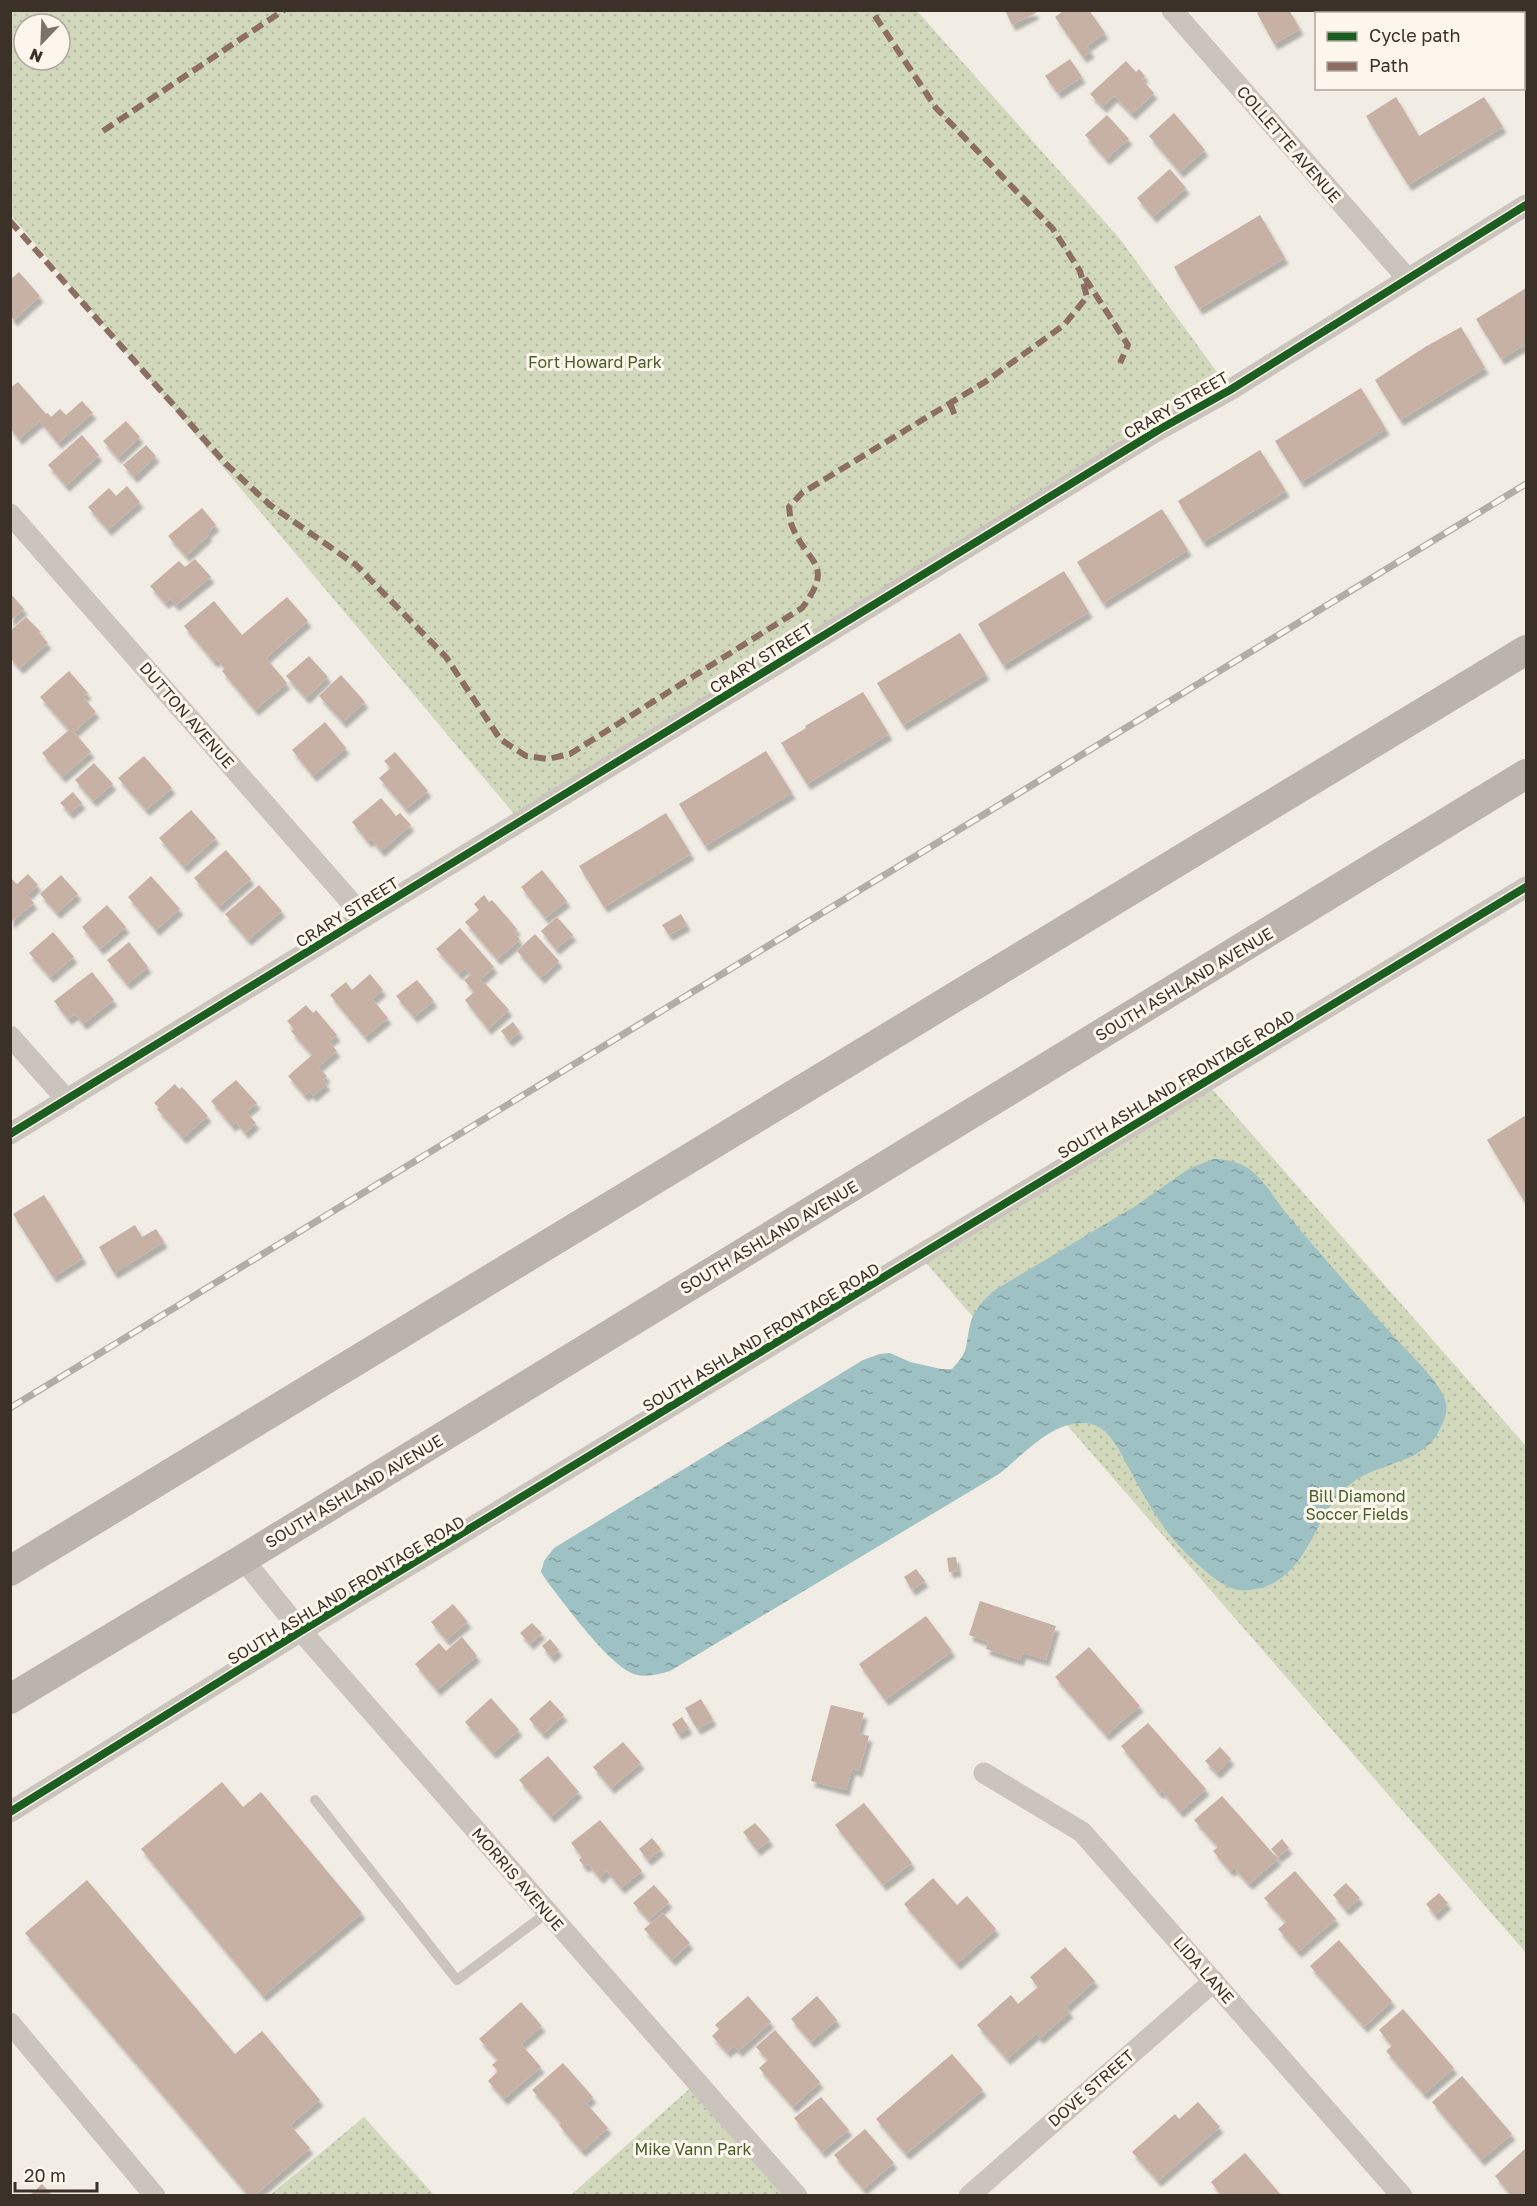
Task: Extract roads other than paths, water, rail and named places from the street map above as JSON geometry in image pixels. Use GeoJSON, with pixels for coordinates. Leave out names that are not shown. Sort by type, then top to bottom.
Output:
{"type":"FeatureCollection","features":[{"type":"Feature","properties":{"kind":"main road"},"geometry":{"type":"LineString","coordinates":[[10,1571],[1527,650]]}},
{"type":"Feature","properties":{"kind":"main road","name":"SOUTH ASHLAND AVENUE"},"geometry":{"type":"LineString","coordinates":[[10,1699],[1527,774]]}},
{"type":"Feature","properties":{"kind":"street","name":"COLLETTE AVENUE"},"geometry":{"type":"LineString","coordinates":[[1172,10],[1407,278]]}},
{"type":"Feature","properties":{"kind":"street","name":"CRARY STREET"},"geometry":{"type":"LineString","coordinates":[[10,1134],[1150,435],[1230,390],[1527,205]]}},
{"type":"Feature","properties":{"kind":"street","name":"DUTTON AVENUE"},"geometry":{"type":"LineString","coordinates":[[10,514],[364,917]]}},
{"type":"Feature","properties":{"kind":"street","name":"SOUTH ASHLAND FRONTAGE ROAD"},"geometry":{"type":"LineString","coordinates":[[10,1812],[302,1631],[1527,887]]}},
{"type":"Feature","properties":{"kind":"street"},"geometry":{"type":"LineString","coordinates":[[10,1036],[67,1100]]}},
{"type":"Feature","properties":{"kind":"street","name":"MORRIS AVENUE"},"geometry":{"type":"LineString","coordinates":[[243,1559],[302,1631],[797,2196]]}},
{"type":"Feature","properties":{"kind":"street","name":"LIDA LANE"},"geometry":{"type":"LineString","coordinates":[[984,1773],[1082,1832],[1402,2196]]}},
{"type":"Feature","properties":{"kind":"street","name":"DOVE STREET"},"geometry":{"type":"LineString","coordinates":[[969,2196],[1214,1981]]}},
{"type":"Feature","properties":{"kind":"street"},"geometry":{"type":"LineString","coordinates":[[10,2023],[155,2196]]}},
{"type":"Feature","properties":{"kind":"lane"},"geometry":{"type":"LineString","coordinates":[[315,1800],[457,1980],[548,1912]]}},
{"type":"Feature","properties":{"kind":"water"},"geometry":{"type":"Polygon","coordinates":[[[1213,1159],[1238,1163],[1259,1178],[1317,1250],[1433,1379],[1443,1395],[1446,1406],[1441,1427],[1425,1448],[1414,1455],[1364,1475],[1340,1494],[1329,1508],[1304,1552],[1283,1577],[1264,1587],[1241,1590],[1218,1581],[1167,1531],[1111,1438],[1096,1426],[1087,1423],[1070,1424],[1048,1434],[999,1474],[670,1671],[637,1675],[614,1661],[576,1619],[541,1572],[544,1561],[554,1548],[863,1360],[890,1353],[910,1362],[941,1369],[952,1369],[964,1353],[976,1310],[995,1290],[1137,1205],[1187,1170],[1213,1159]]]}},
{"type":"Feature","properties":{"kind":"railway"},"geometry":{"type":"LineString","coordinates":[[10,1408],[1526,484]]}},
{"type":"Feature","properties":{"kind":"park label","name":"Fort Howard Park"},"geometry":{"type":"Point","coordinates":[595,362]}},
{"type":"Feature","properties":{"kind":"park label","name":"Bill Diamond Soccer Fields"},"geometry":{"type":"Point","coordinates":[1357,1505]}},
{"type":"Feature","properties":{"kind":"park label","name":"Mike Vann Park"},"geometry":{"type":"Point","coordinates":[693,2149]}}]}
